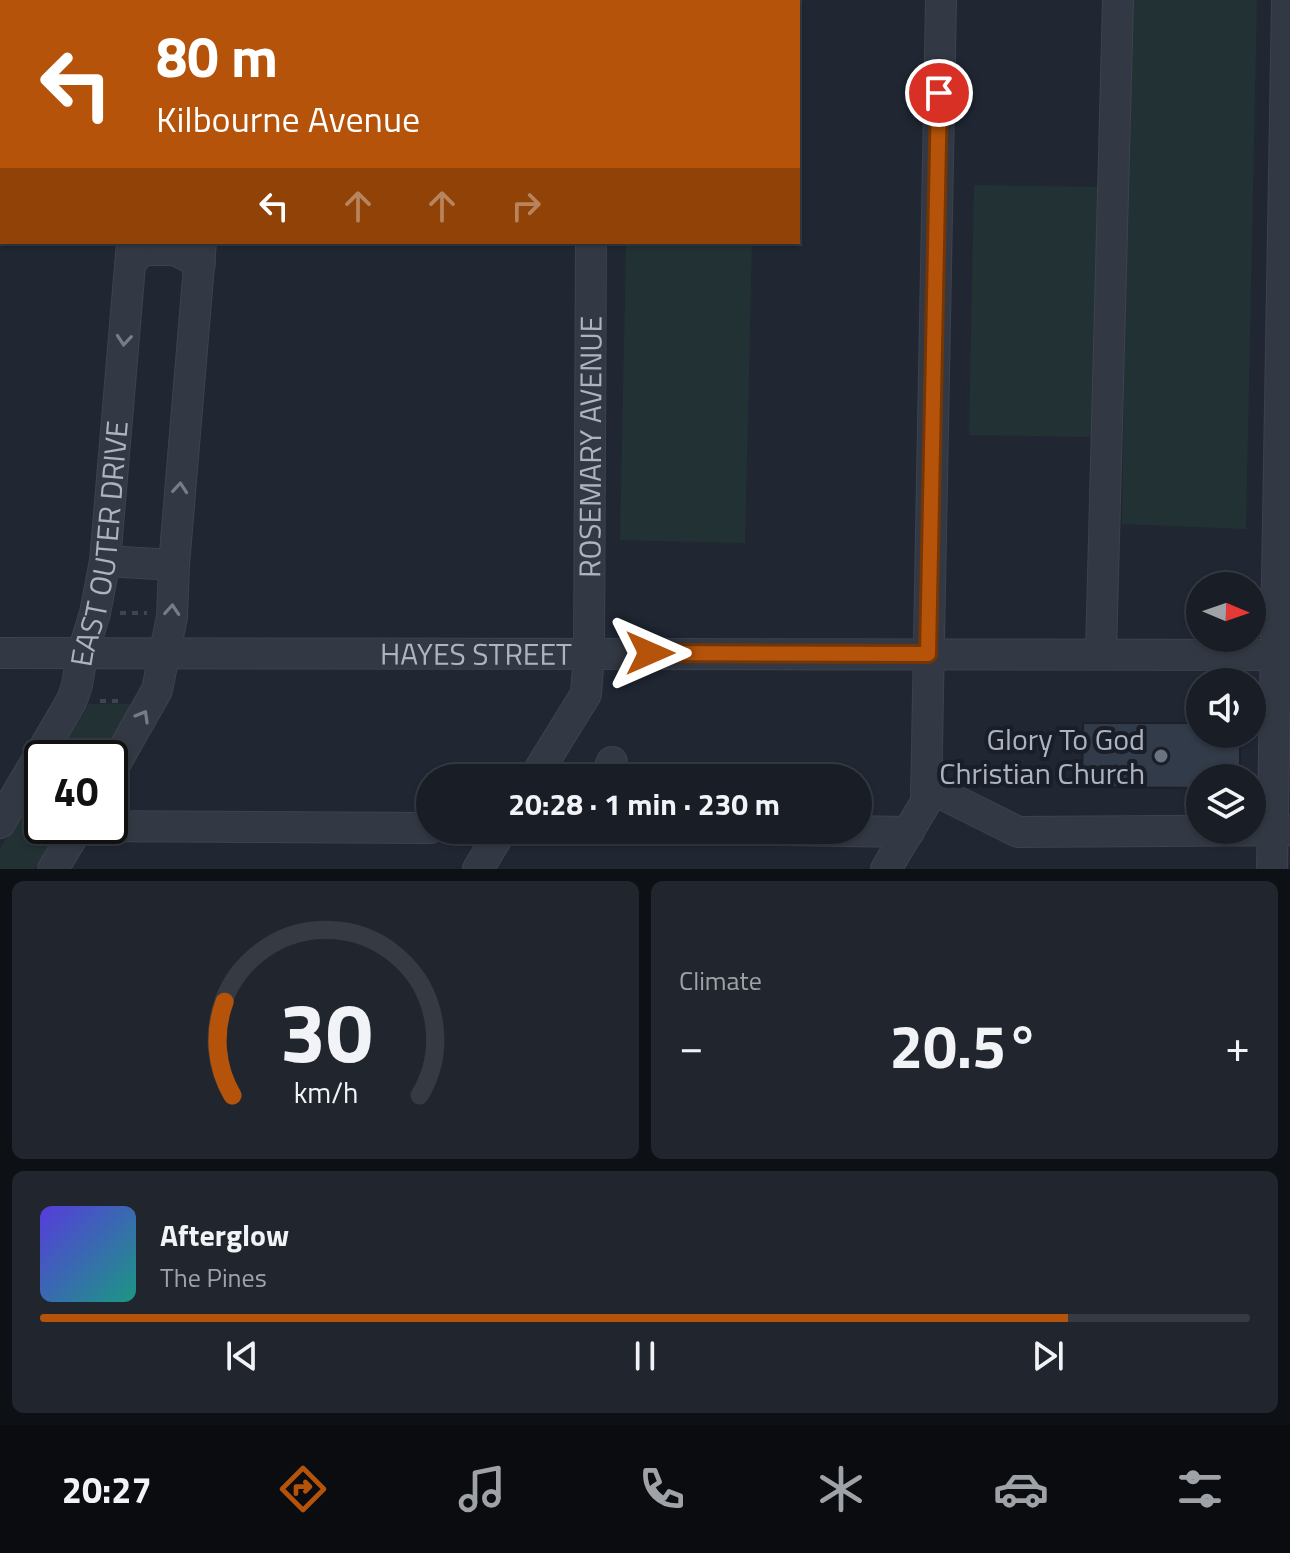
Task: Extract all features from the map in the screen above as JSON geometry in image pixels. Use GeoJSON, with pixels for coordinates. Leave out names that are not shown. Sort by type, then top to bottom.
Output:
{"type":"FeatureCollection","features":[{"type":"Feature","properties":{"kind":"street"},"geometry":{"type":"LineString","coordinates":[[886,869],[926,802],[941,0]]}},
{"type":"Feature","properties":{"kind":"street"},"geometry":{"type":"LineString","coordinates":[[1101,654],[1118,0]]}},
{"type":"Feature","properties":{"kind":"street"},"geometry":{"type":"LineString","coordinates":[[1272,869],[1281,830],[1287,0]]}},
{"type":"Feature","properties":{"kind":"street","name":"ROSEMARY AVENUE"},"geometry":{"type":"LineString","coordinates":[[543,764],[586,694],[589,653],[591,244]]}},
{"type":"Feature","properties":{"kind":"street"},"geometry":{"type":"LineString","coordinates":[[128,742],[157,690],[172,617],[200,253],[175,250],[131,252]]}},
{"type":"Feature","properties":{"kind":"street","name":"EAST OUTER DRIVE"},"geometry":{"type":"LineString","coordinates":[[0,823],[72,700],[95,613],[105,561],[131,252]]}},
{"type":"Feature","properties":{"kind":"street"},"geometry":{"type":"LineString","coordinates":[[105,561],[174,565]]}},
{"type":"Feature","properties":{"kind":"street","name":"HAYES STREET"},"geometry":{"type":"LineString","coordinates":[[0,653],[1282,655]]}},
{"type":"Feature","properties":{"kind":"street"},"geometry":{"type":"LineString","coordinates":[[926,786],[1018,832],[1281,830]]}},
{"type":"Feature","properties":{"kind":"street"},"geometry":{"type":"LineString","coordinates":[[128,826],[416,828]]}},
{"type":"Feature","properties":{"kind":"street"},"geometry":{"type":"LineString","coordinates":[[872,831],[909,832]]}},
{"type":"Feature","properties":{"kind":"street"},"geometry":{"type":"LineString","coordinates":[[53,869],[68,844]]}},
{"type":"Feature","properties":{"kind":"street"},"geometry":{"type":"LineString","coordinates":[[478,869],[493,844]]}},
{"type":"Feature","properties":{"kind":"path"},"geometry":{"type":"LineString","coordinates":[[119,613],[154,613]]}},
{"type":"Feature","properties":{"kind":"path"},"geometry":{"type":"LineString","coordinates":[[94,701],[120,701]]}},
{"type":"Feature","properties":{"kind":"shaded area"},"geometry":{"type":"Polygon","coordinates":[[[1129,0],[1257,0],[1246,529],[1122,524],[1129,0]]]}},
{"type":"Feature","properties":{"kind":"shaded area"},"geometry":{"type":"Polygon","coordinates":[[[974,185],[1100,187],[1096,437],[969,435],[974,185]]]}},
{"type":"Feature","properties":{"kind":"shaded area"},"geometry":{"type":"Polygon","coordinates":[[[626,244],[752,244],[745,543],[620,540],[626,244]]]}},
{"type":"Feature","properties":{"kind":"shaded area"},"geometry":{"type":"Polygon","coordinates":[[[89,704],[132,704],[111,740],[66,740],[89,704]]]}},
{"type":"Feature","properties":{"kind":"shaded area"},"geometry":{"type":"Polygon","coordinates":[[[24,810],[24,844],[50,844],[35,869],[0,869],[0,849],[24,810]]]}},
{"type":"Feature","properties":{"kind":"building","name":"Glory To God Christian Church"},"geometry":{"type":"Polygon","coordinates":[[[1083,723],[1186,723],[1186,748],[1240,748],[1240,764],[1186,764],[1186,788],[1082,787],[1083,723]]]}},
{"type":"Feature","properties":{"kind":"place","name":"Glory To God Christian Church"},"geometry":{"type":"Point","coordinates":[1161,756]}},
{"type":"Feature","properties":{"kind":"route"},"geometry":{"type":"LineString","coordinates":[[650,653],[928,654],[939,93]]}}]}
